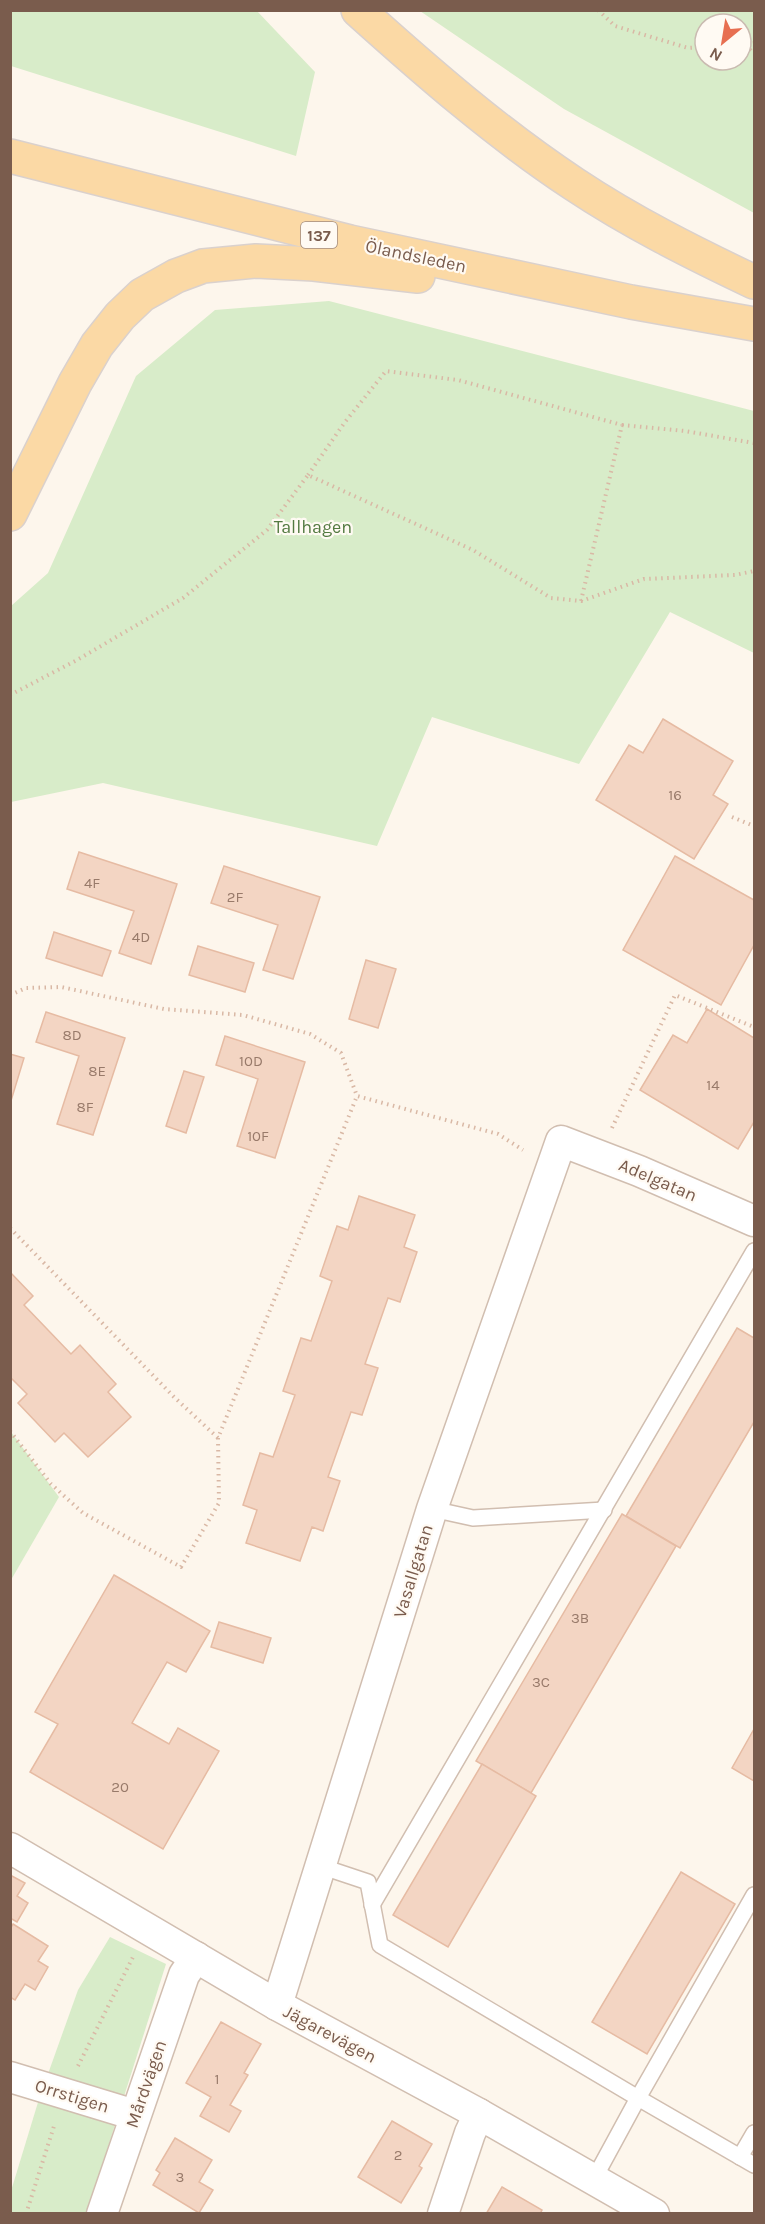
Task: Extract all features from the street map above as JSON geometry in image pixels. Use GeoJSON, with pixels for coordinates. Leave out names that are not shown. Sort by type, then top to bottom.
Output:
{"type":"FeatureCollection","features":[{"type":"Feature","properties":{"kind":"main road"},"geometry":{"type":"LineString","coordinates":[[358,10],[498,130],[575,185],[649,229],[754,282]]}},
{"type":"Feature","properties":{"kind":"main road","name":"Ölandsleden"},"geometry":{"type":"LineString","coordinates":[[10,156],[350,242],[631,302],[754,324]]}},
{"type":"Feature","properties":{"kind":"main road"},"geometry":{"type":"LineString","coordinates":[[10,514],[75,383],[97,345],[120,316],[142,295],[176,276],[203,266],[256,261],[314,264],[631,302]]}},
{"type":"Feature","properties":{"kind":"street","name":"Adelgatan"},"geometry":{"type":"LineString","coordinates":[[561,1141],[639,1171],[754,1221]]}},
{"type":"Feature","properties":{"kind":"street","name":"Vasallgatan"},"geometry":{"type":"LineString","coordinates":[[277,2005],[432,1509],[561,1141]]}},
{"type":"Feature","properties":{"kind":"street","name":"Jägarevägen"},"geometry":{"type":"LineString","coordinates":[[10,1848],[277,2005],[479,2114],[654,2214]]}},
{"type":"Feature","properties":{"kind":"street","name":"Mårdvägen"},"geometry":{"type":"LineString","coordinates":[[102,2214],[184,1975],[196,1957]]}},
{"type":"Feature","properties":{"kind":"street","name":"Orrstigen"},"geometry":{"type":"LineString","coordinates":[[10,2077],[135,2115]]}},
{"type":"Feature","properties":{"kind":"street"},"geometry":{"type":"LineString","coordinates":[[443,2214],[470,2133],[479,2114]]}},
{"type":"Feature","properties":{"kind":"lane"},"geometry":{"type":"LineString","coordinates":[[372,1905],[754,1251]]}},
{"type":"Feature","properties":{"kind":"lane"},"geometry":{"type":"LineString","coordinates":[[432,1509],[472,1518],[604,1510]]}},
{"type":"Feature","properties":{"kind":"lane"},"geometry":{"type":"LineString","coordinates":[[320,1866],[368,1882],[380,1945],[754,2165]]}},
{"type":"Feature","properties":{"kind":"lane"},"geometry":{"type":"LineString","coordinates":[[594,2179],[754,1895]]}},
{"type":"Feature","properties":{"kind":"lane"},"geometry":{"type":"LineString","coordinates":[[741,2157],[754,2133]]}},
{"type":"Feature","properties":{"kind":"path"},"geometry":{"type":"LineString","coordinates":[[598,10],[615,26],[693,48]]}},
{"type":"Feature","properties":{"kind":"path"},"geometry":{"type":"LineString","coordinates":[[10,695],[77,660],[183,598],[267,530],[345,422],[386,371],[458,380],[622,425],[685,431],[754,442]]}},
{"type":"Feature","properties":{"kind":"path"},"geometry":{"type":"LineString","coordinates":[[581,601],[622,425]]}},
{"type":"Feature","properties":{"kind":"path"},"geometry":{"type":"LineString","coordinates":[[308,475],[473,550],[551,598],[581,601],[644,579],[735,575],[754,571]]}},
{"type":"Feature","properties":{"kind":"path"},"geometry":{"type":"LineString","coordinates":[[732,817],[754,826]]}},
{"type":"Feature","properties":{"kind":"path"},"geometry":{"type":"LineString","coordinates":[[10,995],[26,988],[62,987],[164,1009],[243,1015],[310,1034],[342,1053],[357,1096],[218,1438],[219,1503],[181,1567],[83,1513],[51,1484],[10,1431]]}},
{"type":"Feature","properties":{"kind":"path"},"geometry":{"type":"LineString","coordinates":[[611,1130],[675,995],[754,1026]]}},
{"type":"Feature","properties":{"kind":"path"},"geometry":{"type":"LineString","coordinates":[[357,1096],[498,1134],[526,1152]]}},
{"type":"Feature","properties":{"kind":"path"},"geometry":{"type":"LineString","coordinates":[[10,1227],[174,1397],[218,1438]]}},
{"type":"Feature","properties":{"kind":"green space"},"geometry":{"type":"Polygon","coordinates":[[[256,10],[315,72],[296,156],[11,66],[11,11],[256,10]]]}},
{"type":"Feature","properties":{"kind":"green space"},"geometry":{"type":"Polygon","coordinates":[[[420,11],[754,11],[754,213],[564,109],[420,11]]]}},
{"type":"Feature","properties":{"kind":"green space","name":"Tallhagen"},"geometry":{"type":"Polygon","coordinates":[[[329,301],[754,411],[754,653],[670,612],[579,764],[432,717],[377,846],[103,783],[11,802],[11,606],[48,573],[136,376],[215,310],[329,301]]]}},
{"type":"Feature","properties":{"kind":"green space"},"geometry":{"type":"Polygon","coordinates":[[[11,1432],[59,1497],[11,1580],[11,1432]]]}},
{"type":"Feature","properties":{"kind":"green space"},"geometry":{"type":"Polygon","coordinates":[[[110,1937],[166,1964],[87,2213],[11,2214],[11,2191],[39,2099],[78,1990],[110,1937]]]}},
{"type":"Feature","properties":{"kind":"building"},"geometry":{"type":"Polygon","coordinates":[[[663,719],[733,761],[713,795],[728,804],[694,859],[596,800],[629,745],[643,753],[663,719]]]}},
{"type":"Feature","properties":{"kind":"building"},"geometry":{"type":"Polygon","coordinates":[[[79,852],[177,884],[151,964],[119,953],[134,911],[67,889],[79,852]]]}},
{"type":"Feature","properties":{"kind":"building"},"geometry":{"type":"Polygon","coordinates":[[[675,856],[754,900],[754,945],[721,1005],[623,950],[675,856]]]}},
{"type":"Feature","properties":{"kind":"building"},"geometry":{"type":"Polygon","coordinates":[[[224,866],[320,897],[293,979],[263,970],[278,925],[211,903],[224,866]]]}},
{"type":"Feature","properties":{"kind":"building"},"geometry":{"type":"Polygon","coordinates":[[[54,932],[111,951],[102,976],[46,958],[54,932]]]}},
{"type":"Feature","properties":{"kind":"building"},"geometry":{"type":"Polygon","coordinates":[[[198,946],[254,963],[245,992],[189,975],[198,946]]]}},
{"type":"Feature","properties":{"kind":"building"},"geometry":{"type":"Polygon","coordinates":[[[366,960],[396,969],[378,1028],[349,1019],[366,960]]]}},
{"type":"Feature","properties":{"kind":"building"},"geometry":{"type":"Polygon","coordinates":[[[707,1009],[754,1038],[754,1122],[738,1149],[640,1090],[673,1035],[687,1043],[707,1009]]]}},
{"type":"Feature","properties":{"kind":"building"},"geometry":{"type":"Polygon","coordinates":[[[46,1012],[125,1038],[93,1135],[57,1124],[79,1056],[36,1042],[46,1012]]]}},
{"type":"Feature","properties":{"kind":"building"},"geometry":{"type":"Polygon","coordinates":[[[225,1036],[305,1062],[275,1158],[237,1146],[258,1079],[216,1065],[225,1036]]]}},
{"type":"Feature","properties":{"kind":"building"},"geometry":{"type":"Polygon","coordinates":[[[10,1054],[24,1058],[10,1104],[10,1054]]]}},
{"type":"Feature","properties":{"kind":"building"},"geometry":{"type":"Polygon","coordinates":[[[184,1071],[204,1077],[186,1133],[166,1126],[184,1071]]]}},
{"type":"Feature","properties":{"kind":"building"},"geometry":{"type":"Polygon","coordinates":[[[359,1196],[415,1215],[404,1247],[417,1252],[400,1302],[388,1298],[365,1364],[378,1368],[362,1415],[351,1412],[328,1477],[340,1481],[323,1531],[312,1527],[300,1561],[246,1543],[257,1510],[243,1505],[260,1453],[273,1457],[295,1395],[283,1391],[301,1338],[311,1341],[332,1281],[320,1276],[337,1226],[348,1230],[359,1196]]]}},
{"type":"Feature","properties":{"kind":"building"},"geometry":{"type":"Polygon","coordinates":[[[10,1272],[33,1296],[24,1305],[71,1354],[80,1345],[116,1384],[108,1392],[131,1417],[88,1457],[64,1433],[55,1442],[18,1403],[27,1394],[10,1377],[10,1272]]]}},
{"type":"Feature","properties":{"kind":"building"},"geometry":{"type":"Polygon","coordinates":[[[737,1328],[754,1338],[754,1422],[680,1548],[626,1516],[737,1328]]]}},
{"type":"Feature","properties":{"kind":"building"},"geometry":{"type":"Polygon","coordinates":[[[622,1514],[676,1546],[531,1793],[476,1761],[622,1514]]]}},
{"type":"Feature","properties":{"kind":"building"},"geometry":{"type":"Polygon","coordinates":[[[114,1575],[210,1631],[186,1672],[167,1662],[132,1723],[169,1744],[178,1728],[219,1751],[163,1849],[30,1772],[58,1724],[35,1712],[114,1575]]]}},
{"type":"Feature","properties":{"kind":"building"},"geometry":{"type":"Polygon","coordinates":[[[219,1622],[271,1638],[263,1663],[211,1647],[219,1622]]]}},
{"type":"Feature","properties":{"kind":"building"},"geometry":{"type":"Polygon","coordinates":[[[754,1729],[754,1781],[732,1768],[754,1729]]]}},
{"type":"Feature","properties":{"kind":"building"},"geometry":{"type":"Polygon","coordinates":[[[482,1764],[536,1796],[448,1947],[393,1915],[482,1764]]]}},
{"type":"Feature","properties":{"kind":"building"},"geometry":{"type":"Polygon","coordinates":[[[681,1872],[735,1904],[647,2054],[592,2022],[681,1872]]]}},
{"type":"Feature","properties":{"kind":"building"},"geometry":{"type":"Polygon","coordinates":[[[10,1875],[25,1883],[17,1896],[28,1903],[17,1922],[10,1918],[10,1875]]]}},
{"type":"Feature","properties":{"kind":"building"},"geometry":{"type":"Polygon","coordinates":[[[13,1924],[48,1946],[38,1961],[48,1967],[35,1990],[25,1984],[15,2000],[10,1997],[10,1929],[13,1924]]]}},
{"type":"Feature","properties":{"kind":"building"},"geometry":{"type":"Polygon","coordinates":[[[221,2022],[261,2044],[244,2073],[248,2075],[230,2105],[241,2111],[229,2132],[200,2116],[211,2097],[186,2083],[221,2022]]]}},
{"type":"Feature","properties":{"kind":"building"},"geometry":{"type":"Polygon","coordinates":[[[392,2121],[432,2144],[419,2166],[422,2168],[401,2203],[358,2177],[392,2121]]]}},
{"type":"Feature","properties":{"kind":"building"},"geometry":{"type":"Polygon","coordinates":[[[175,2138],[212,2160],[199,2182],[213,2190],[199,2213],[153,2185],[160,2173],[156,2170],[175,2138]]]}},
{"type":"Feature","properties":{"kind":"building"},"geometry":{"type":"Polygon","coordinates":[[[502,2187],[542,2210],[540,2214],[486,2214],[502,2187]]]}}]}
